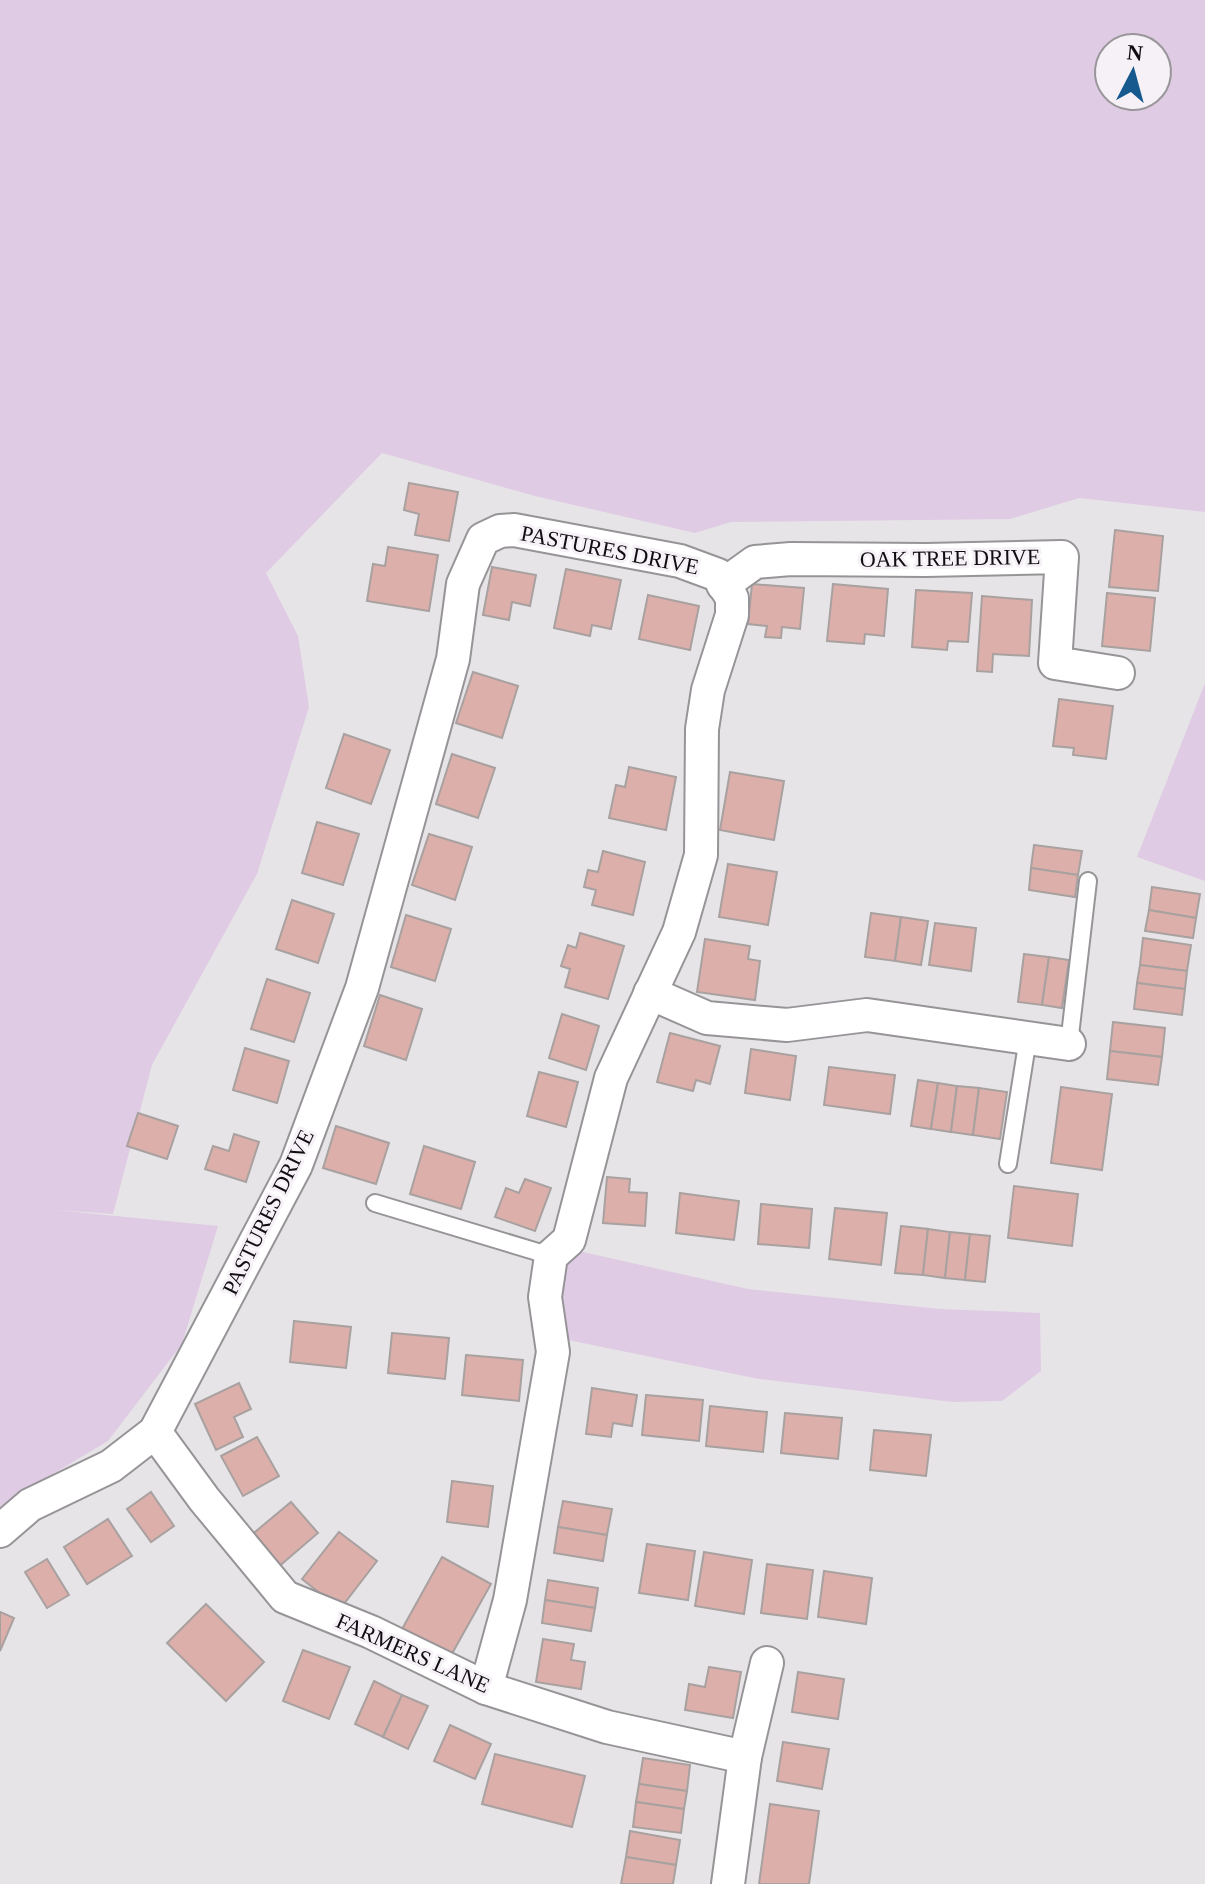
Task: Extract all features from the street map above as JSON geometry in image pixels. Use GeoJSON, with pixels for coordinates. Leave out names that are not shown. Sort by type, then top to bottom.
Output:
{"type":"FeatureCollection","features":[{"type":"Feature","properties":{"kind":"street","name":"PASTURES DRIVE"},"geometry":{"type":"LineString","coordinates":[[0,1531],[30,1505],[111,1466],[155,1432],[296,1165],[362,988],[453,659],[463,584],[483,539],[500,531],[514,530],[680,561],[718,575],[732,598],[732,615],[708,690],[702,729],[701,855],[679,932],[611,1078],[569,1240],[551,1256],[545,1297],[553,1352],[510,1600],[486,1688]]}},
{"type":"Feature","properties":{"kind":"street","name":"OAK TREE DRIVE"},"geometry":{"type":"LineString","coordinates":[[723,585],[755,562],[791,559],[1062,557],[1055,663],[1118,673]]}},
{"type":"Feature","properties":{"kind":"street"},"geometry":{"type":"LineString","coordinates":[[650,993],[707,1018],[787,1025],[867,1015],[1069,1044]]}},
{"type":"Feature","properties":{"kind":"street","name":"FARMERS LANE"},"geometry":{"type":"LineString","coordinates":[[155,1432],[204,1499],[285,1597],[371,1632],[486,1688],[607,1727],[745,1757]]}},
{"type":"Feature","properties":{"kind":"street"},"geometry":{"type":"LineString","coordinates":[[728,1884],[745,1757],[767,1663]]}},
{"type":"Feature","properties":{"kind":"lane"},"geometry":{"type":"LineString","coordinates":[[1069,1044],[1088,881]]}},
{"type":"Feature","properties":{"kind":"lane"},"geometry":{"type":"LineString","coordinates":[[1008,1164],[1028,1038]]}},
{"type":"Feature","properties":{"kind":"lane"},"geometry":{"type":"LineString","coordinates":[[375,1203],[551,1256]]}},
{"type":"Feature","properties":{"kind":"shaded area"},"geometry":{"type":"Polygon","coordinates":[[[0,0],[1205,0],[1205,512],[1079,498],[1010,519],[731,522],[695,533],[535,496],[382,453],[266,573],[298,636],[309,707],[257,874],[152,1065],[113,1214],[55,1210],[218,1226],[182,1344],[108,1441],[18,1495],[0,1510],[0,0]]]}},
{"type":"Feature","properties":{"kind":"shaded area"},"geometry":{"type":"Polygon","coordinates":[[[1205,683],[1205,881],[1137,857],[1205,683]]]}},
{"type":"Feature","properties":{"kind":"shaded area"},"geometry":{"type":"Polygon","coordinates":[[[583,1252],[748,1289],[940,1309],[1040,1313],[1041,1371],[1002,1401],[953,1402],[759,1379],[563,1339],[559,1268],[583,1252]]]}},
{"type":"Feature","properties":{"kind":"building"},"geometry":{"type":"Polygon","coordinates":[[[409,483],[458,492],[449,541],[415,535],[419,514],[404,510],[409,483]]]}},
{"type":"Feature","properties":{"kind":"building"},"geometry":{"type":"Polygon","coordinates":[[[1115,530],[1163,536],[1158,591],[1109,587],[1115,530]]]}},
{"type":"Feature","properties":{"kind":"building"},"geometry":{"type":"Polygon","coordinates":[[[388,547],[438,555],[429,611],[367,601],[373,564],[385,566],[388,547]]]}},
{"type":"Feature","properties":{"kind":"building"},"geometry":{"type":"Polygon","coordinates":[[[492,567],[536,575],[530,606],[512,602],[509,620],[483,615],[492,567]]]}},
{"type":"Feature","properties":{"kind":"building"},"geometry":{"type":"Polygon","coordinates":[[[566,569],[621,580],[611,629],[592,625],[590,636],[554,628],[566,569]]]}},
{"type":"Feature","properties":{"kind":"building"},"geometry":{"type":"Polygon","coordinates":[[[752,584],[804,588],[800,629],[782,627],[781,638],[765,637],[767,626],[748,624],[752,584]]]}},
{"type":"Feature","properties":{"kind":"building"},"geometry":{"type":"Polygon","coordinates":[[[833,584],[888,589],[884,636],[865,634],[864,644],[827,641],[833,584]]]}},
{"type":"Feature","properties":{"kind":"building"},"geometry":{"type":"Polygon","coordinates":[[[916,590],[972,593],[968,642],[948,641],[947,650],[912,647],[916,590]]]}},
{"type":"Feature","properties":{"kind":"building"},"geometry":{"type":"Polygon","coordinates":[[[1107,593],[1155,598],[1150,651],[1102,646],[1107,593]]]}},
{"type":"Feature","properties":{"kind":"building"},"geometry":{"type":"Polygon","coordinates":[[[648,595],[699,606],[690,650],[639,639],[648,595]]]}},
{"type":"Feature","properties":{"kind":"building"},"geometry":{"type":"Polygon","coordinates":[[[982,596],[1032,600],[1029,656],[993,654],[992,672],[977,671],[982,596]]]}},
{"type":"Feature","properties":{"kind":"building"},"geometry":{"type":"Polygon","coordinates":[[[473,672],[518,686],[502,738],[456,723],[473,672]]]}},
{"type":"Feature","properties":{"kind":"building"},"geometry":{"type":"Polygon","coordinates":[[[1059,699],[1113,706],[1106,759],[1073,755],[1074,748],[1053,746],[1059,699]]]}},
{"type":"Feature","properties":{"kind":"building"},"geometry":{"type":"Polygon","coordinates":[[[344,734],[390,750],[371,804],[326,788],[344,734]]]}},
{"type":"Feature","properties":{"kind":"building"},"geometry":{"type":"Polygon","coordinates":[[[452,754],[495,768],[478,818],[436,804],[452,754]]]}},
{"type":"Feature","properties":{"kind":"building"},"geometry":{"type":"Polygon","coordinates":[[[629,767],[676,777],[666,830],[609,818],[616,785],[625,787],[629,767]]]}},
{"type":"Feature","properties":{"kind":"building"},"geometry":{"type":"Polygon","coordinates":[[[730,772],[784,781],[774,840],[720,830],[730,772]]]}},
{"type":"Feature","properties":{"kind":"building"},"geometry":{"type":"Polygon","coordinates":[[[317,822],[359,834],[343,885],[302,873],[317,822]]]}},
{"type":"Feature","properties":{"kind":"building"},"geometry":{"type":"Polygon","coordinates":[[[429,834],[472,847],[455,900],[412,885],[429,834]]]}},
{"type":"Feature","properties":{"kind":"building"},"geometry":{"type":"Polygon","coordinates":[[[1034,845],[1082,851],[1078,875],[1031,868],[1034,845]]]}},
{"type":"Feature","properties":{"kind":"building"},"geometry":{"type":"Polygon","coordinates":[[[603,851],[645,862],[633,915],[592,905],[596,890],[584,887],[588,870],[598,872],[603,851]]]}},
{"type":"Feature","properties":{"kind":"building"},"geometry":{"type":"Polygon","coordinates":[[[728,864],[777,872],[768,925],[719,917],[728,864]]]}},
{"type":"Feature","properties":{"kind":"building"},"geometry":{"type":"Polygon","coordinates":[[[1031,868],[1078,875],[1075,897],[1029,890],[1031,868]]]}},
{"type":"Feature","properties":{"kind":"building"},"geometry":{"type":"Polygon","coordinates":[[[1152,887],[1200,894],[1196,918],[1149,910],[1152,887]]]}},
{"type":"Feature","properties":{"kind":"building"},"geometry":{"type":"Polygon","coordinates":[[[292,900],[334,914],[318,963],[276,949],[292,900]]]}},
{"type":"Feature","properties":{"kind":"building"},"geometry":{"type":"Polygon","coordinates":[[[1149,910],[1196,918],[1193,938],[1145,931],[1149,910]]]}},
{"type":"Feature","properties":{"kind":"building"},"geometry":{"type":"Polygon","coordinates":[[[871,913],[901,917],[895,961],[865,957],[871,913]]]}},
{"type":"Feature","properties":{"kind":"building"},"geometry":{"type":"Polygon","coordinates":[[[406,915],[451,929],[435,981],[391,967],[406,915]]]}},
{"type":"Feature","properties":{"kind":"building"},"geometry":{"type":"Polygon","coordinates":[[[901,917],[928,921],[921,965],[895,961],[901,917]]]}},
{"type":"Feature","properties":{"kind":"building"},"geometry":{"type":"Polygon","coordinates":[[[935,923],[976,928],[971,971],[929,965],[935,923]]]}},
{"type":"Feature","properties":{"kind":"building"},"geometry":{"type":"Polygon","coordinates":[[[580,933],[624,946],[608,999],[565,987],[570,969],[561,966],[568,945],[576,948],[580,933]]]}},
{"type":"Feature","properties":{"kind":"building"},"geometry":{"type":"Polygon","coordinates":[[[1143,938],[1191,945],[1187,971],[1140,965],[1143,938]]]}},
{"type":"Feature","properties":{"kind":"building"},"geometry":{"type":"Polygon","coordinates":[[[705,939],[750,946],[748,959],[760,961],[755,1000],[697,992],[705,939]]]}},
{"type":"Feature","properties":{"kind":"building"},"geometry":{"type":"Polygon","coordinates":[[[1024,954],[1049,957],[1042,1005],[1018,1002],[1024,954]]]}},
{"type":"Feature","properties":{"kind":"building"},"geometry":{"type":"Polygon","coordinates":[[[1049,957],[1069,960],[1062,1008],[1042,1005],[1049,957]]]}},
{"type":"Feature","properties":{"kind":"building"},"geometry":{"type":"Polygon","coordinates":[[[1140,965],[1187,971],[1185,989],[1137,983],[1140,965]]]}},
{"type":"Feature","properties":{"kind":"building"},"geometry":{"type":"Polygon","coordinates":[[[267,979],[310,993],[294,1042],[251,1029],[267,979]]]}},
{"type":"Feature","properties":{"kind":"building"},"geometry":{"type":"Polygon","coordinates":[[[1137,983],[1185,989],[1182,1015],[1134,1009],[1137,983]]]}},
{"type":"Feature","properties":{"kind":"building"},"geometry":{"type":"Polygon","coordinates":[[[380,995],[422,1009],[406,1060],[364,1046],[380,995]]]}},
{"type":"Feature","properties":{"kind":"building"},"geometry":{"type":"Polygon","coordinates":[[[562,1014],[599,1026],[586,1070],[549,1058],[562,1014]]]}},
{"type":"Feature","properties":{"kind":"building"},"geometry":{"type":"Polygon","coordinates":[[[1113,1022],[1165,1028],[1162,1057],[1110,1051],[1113,1022]]]}},
{"type":"Feature","properties":{"kind":"building"},"geometry":{"type":"Polygon","coordinates":[[[670,1033],[720,1046],[710,1084],[696,1080],[693,1091],[657,1082],[670,1033]]]}},
{"type":"Feature","properties":{"kind":"building"},"geometry":{"type":"Polygon","coordinates":[[[245,1048],[289,1061],[277,1103],[233,1090],[245,1048]]]}},
{"type":"Feature","properties":{"kind":"building"},"geometry":{"type":"Polygon","coordinates":[[[751,1049],[796,1056],[790,1100],[745,1093],[751,1049]]]}},
{"type":"Feature","properties":{"kind":"building"},"geometry":{"type":"Polygon","coordinates":[[[1110,1051],[1162,1057],[1158,1085],[1107,1079],[1110,1051]]]}},
{"type":"Feature","properties":{"kind":"building"},"geometry":{"type":"Polygon","coordinates":[[[829,1067],[895,1075],[890,1114],[824,1105],[829,1067]]]}},
{"type":"Feature","properties":{"kind":"building"},"geometry":{"type":"Polygon","coordinates":[[[539,1072],[578,1082],[566,1127],[527,1116],[539,1072]]]}},
{"type":"Feature","properties":{"kind":"building"},"geometry":{"type":"Polygon","coordinates":[[[918,1080],[938,1083],[931,1129],[911,1126],[918,1080]]]}},
{"type":"Feature","properties":{"kind":"building"},"geometry":{"type":"Polygon","coordinates":[[[938,1083],[957,1086],[951,1132],[931,1129],[938,1083]]]}},
{"type":"Feature","properties":{"kind":"building"},"geometry":{"type":"Polygon","coordinates":[[[957,1086],[979,1088],[973,1135],[951,1132],[957,1086]]]}},
{"type":"Feature","properties":{"kind":"building"},"geometry":{"type":"Polygon","coordinates":[[[1061,1087],[1112,1094],[1102,1170],[1051,1163],[1061,1087]]]}},
{"type":"Feature","properties":{"kind":"building"},"geometry":{"type":"Polygon","coordinates":[[[979,1088],[1007,1092],[1000,1139],[973,1135],[979,1088]]]}},
{"type":"Feature","properties":{"kind":"building"},"geometry":{"type":"Polygon","coordinates":[[[138,1113],[178,1126],[167,1159],[127,1146],[138,1113]]]}},
{"type":"Feature","properties":{"kind":"building"},"geometry":{"type":"Polygon","coordinates":[[[336,1126],[389,1143],[376,1184],[323,1168],[336,1126]]]}},
{"type":"Feature","properties":{"kind":"building"},"geometry":{"type":"Polygon","coordinates":[[[234,1134],[259,1142],[246,1182],[205,1169],[213,1146],[229,1151],[234,1134]]]}},
{"type":"Feature","properties":{"kind":"building"},"geometry":{"type":"Polygon","coordinates":[[[424,1146],[475,1162],[461,1209],[410,1194],[424,1146]]]}},
{"type":"Feature","properties":{"kind":"building"},"geometry":{"type":"Polygon","coordinates":[[[607,1177],[630,1179],[629,1192],[647,1193],[645,1226],[603,1223],[607,1177]]]}},
{"type":"Feature","properties":{"kind":"building"},"geometry":{"type":"Polygon","coordinates":[[[525,1179],[551,1188],[535,1231],[495,1217],[506,1188],[519,1193],[525,1179]]]}},
{"type":"Feature","properties":{"kind":"building"},"geometry":{"type":"Polygon","coordinates":[[[1014,1186],[1078,1194],[1072,1246],[1008,1238],[1014,1186]]]}},
{"type":"Feature","properties":{"kind":"building"},"geometry":{"type":"Polygon","coordinates":[[[680,1193],[739,1201],[734,1240],[676,1233],[680,1193]]]}},
{"type":"Feature","properties":{"kind":"building"},"geometry":{"type":"Polygon","coordinates":[[[761,1204],[812,1209],[809,1248],[758,1244],[761,1204]]]}},
{"type":"Feature","properties":{"kind":"building"},"geometry":{"type":"Polygon","coordinates":[[[835,1208],[887,1213],[881,1265],[829,1259],[835,1208]]]}},
{"type":"Feature","properties":{"kind":"building"},"geometry":{"type":"Polygon","coordinates":[[[901,1226],[928,1229],[923,1275],[895,1273],[901,1226]]]}},
{"type":"Feature","properties":{"kind":"building"},"geometry":{"type":"Polygon","coordinates":[[[928,1229],[950,1232],[945,1278],[923,1275],[928,1229]]]}},
{"type":"Feature","properties":{"kind":"building"},"geometry":{"type":"Polygon","coordinates":[[[950,1232],[970,1234],[965,1280],[945,1278],[950,1232]]]}},
{"type":"Feature","properties":{"kind":"building"},"geometry":{"type":"Polygon","coordinates":[[[970,1234],[990,1236],[985,1282],[965,1280],[970,1234]]]}},
{"type":"Feature","properties":{"kind":"building"},"geometry":{"type":"Polygon","coordinates":[[[294,1321],[351,1327],[346,1368],[290,1362],[294,1321]]]}},
{"type":"Feature","properties":{"kind":"building"},"geometry":{"type":"Polygon","coordinates":[[[392,1333],[449,1338],[445,1379],[388,1373],[392,1333]]]}},
{"type":"Feature","properties":{"kind":"building"},"geometry":{"type":"Polygon","coordinates":[[[466,1355],[523,1360],[519,1401],[462,1395],[466,1355]]]}},
{"type":"Feature","properties":{"kind":"building"},"geometry":{"type":"Polygon","coordinates":[[[239,1383],[251,1409],[234,1417],[243,1437],[216,1450],[195,1404],[239,1383]]]}},
{"type":"Feature","properties":{"kind":"building"},"geometry":{"type":"Polygon","coordinates":[[[592,1388],[637,1395],[632,1426],[613,1423],[611,1437],[586,1434],[592,1388]]]}},
{"type":"Feature","properties":{"kind":"building"},"geometry":{"type":"Polygon","coordinates":[[[646,1395],[703,1400],[699,1441],[642,1435],[646,1395]]]}},
{"type":"Feature","properties":{"kind":"building"},"geometry":{"type":"Polygon","coordinates":[[[710,1406],[767,1412],[763,1452],[706,1446],[710,1406]]]}},
{"type":"Feature","properties":{"kind":"building"},"geometry":{"type":"Polygon","coordinates":[[[785,1413],[842,1418],[838,1459],[781,1453],[785,1413]]]}},
{"type":"Feature","properties":{"kind":"building"},"geometry":{"type":"Polygon","coordinates":[[[874,1430],[931,1435],[926,1476],[870,1470],[874,1430]]]}},
{"type":"Feature","properties":{"kind":"building"},"geometry":{"type":"Polygon","coordinates":[[[257,1437],[279,1476],[243,1496],[221,1456],[257,1437]]]}},
{"type":"Feature","properties":{"kind":"building"},"geometry":{"type":"Polygon","coordinates":[[[452,1481],[493,1486],[488,1527],[447,1522],[452,1481]]]}},
{"type":"Feature","properties":{"kind":"building"},"geometry":{"type":"Polygon","coordinates":[[[151,1492],[174,1526],[151,1542],[127,1509],[151,1492]]]}},
{"type":"Feature","properties":{"kind":"building"},"geometry":{"type":"Polygon","coordinates":[[[563,1501],[612,1509],[607,1535],[558,1527],[563,1501]]]}},
{"type":"Feature","properties":{"kind":"building"},"geometry":{"type":"Polygon","coordinates":[[[291,1502],[318,1533],[277,1568],[249,1537],[291,1502]]]}},
{"type":"Feature","properties":{"kind":"building"},"geometry":{"type":"Polygon","coordinates":[[[108,1519],[132,1556],[87,1584],[64,1547],[108,1519]]]}},
{"type":"Feature","properties":{"kind":"building"},"geometry":{"type":"Polygon","coordinates":[[[558,1527],[607,1535],[603,1561],[554,1553],[558,1527]]]}},
{"type":"Feature","properties":{"kind":"building"},"geometry":{"type":"Polygon","coordinates":[[[339,1532],[377,1561],[340,1609],[302,1579],[339,1532]]]}},
{"type":"Feature","properties":{"kind":"building"},"geometry":{"type":"Polygon","coordinates":[[[647,1544],[695,1551],[688,1600],[639,1593],[647,1544]]]}},
{"type":"Feature","properties":{"kind":"building"},"geometry":{"type":"Polygon","coordinates":[[[704,1552],[752,1560],[744,1614],[695,1606],[704,1552]]]}},
{"type":"Feature","properties":{"kind":"building"},"geometry":{"type":"Polygon","coordinates":[[[442,1557],[491,1584],[449,1659],[401,1631],[442,1557]]]}},
{"type":"Feature","properties":{"kind":"building"},"geometry":{"type":"Polygon","coordinates":[[[47,1559],[69,1595],[47,1608],[25,1572],[47,1559]]]}},
{"type":"Feature","properties":{"kind":"building"},"geometry":{"type":"Polygon","coordinates":[[[767,1564],[813,1570],[807,1619],[761,1613],[767,1564]]]}},
{"type":"Feature","properties":{"kind":"building"},"geometry":{"type":"Polygon","coordinates":[[[824,1571],[872,1578],[866,1624],[818,1617],[824,1571]]]}},
{"type":"Feature","properties":{"kind":"building"},"geometry":{"type":"Polygon","coordinates":[[[548,1580],[598,1588],[595,1608],[545,1600],[548,1580]]]}},
{"type":"Feature","properties":{"kind":"building"},"geometry":{"type":"Polygon","coordinates":[[[545,1600],[595,1608],[591,1631],[542,1623],[545,1600]]]}},
{"type":"Feature","properties":{"kind":"building"},"geometry":{"type":"Polygon","coordinates":[[[206,1604],[264,1662],[226,1701],[167,1643],[206,1604]]]}},
{"type":"Feature","properties":{"kind":"building"},"geometry":{"type":"Polygon","coordinates":[[[0,1612],[14,1618],[0,1651],[0,1612]]]}},
{"type":"Feature","properties":{"kind":"building"},"geometry":{"type":"Polygon","coordinates":[[[543,1639],[574,1644],[571,1660],[585,1662],[581,1689],[536,1682],[543,1639]]]}},
{"type":"Feature","properties":{"kind":"building"},"geometry":{"type":"Polygon","coordinates":[[[303,1650],[350,1667],[329,1719],[283,1701],[303,1650]]]}},
{"type":"Feature","properties":{"kind":"building"},"geometry":{"type":"Polygon","coordinates":[[[709,1667],[741,1672],[733,1718],[685,1710],[689,1684],[705,1687],[709,1667]]]}},
{"type":"Feature","properties":{"kind":"building"},"geometry":{"type":"Polygon","coordinates":[[[798,1672],[844,1679],[838,1719],[792,1712],[798,1672]]]}},
{"type":"Feature","properties":{"kind":"building"},"geometry":{"type":"Polygon","coordinates":[[[374,1681],[402,1695],[383,1737],[355,1724],[374,1681]]]}},
{"type":"Feature","properties":{"kind":"building"},"geometry":{"type":"Polygon","coordinates":[[[402,1695],[428,1706],[408,1749],[383,1737],[402,1695]]]}},
{"type":"Feature","properties":{"kind":"building"},"geometry":{"type":"Polygon","coordinates":[[[450,1725],[491,1744],[475,1779],[434,1761],[450,1725]]]}},
{"type":"Feature","properties":{"kind":"building"},"geometry":{"type":"Polygon","coordinates":[[[783,1742],[829,1749],[822,1789],[777,1781],[783,1742]]]}},
{"type":"Feature","properties":{"kind":"building"},"geometry":{"type":"Polygon","coordinates":[[[495,1754],[585,1776],[572,1827],[482,1804],[495,1754]]]}},
{"type":"Feature","properties":{"kind":"building"},"geometry":{"type":"Polygon","coordinates":[[[643,1758],[690,1765],[687,1791],[639,1784],[643,1758]]]}},
{"type":"Feature","properties":{"kind":"building"},"geometry":{"type":"Polygon","coordinates":[[[639,1784],[687,1791],[684,1809],[636,1802],[639,1784]]]}},
{"type":"Feature","properties":{"kind":"building"},"geometry":{"type":"Polygon","coordinates":[[[636,1802],[684,1809],[681,1833],[633,1827],[636,1802]]]}},
{"type":"Feature","properties":{"kind":"building"},"geometry":{"type":"Polygon","coordinates":[[[770,1804],[819,1811],[809,1884],[759,1884],[770,1804]]]}},
{"type":"Feature","properties":{"kind":"building"},"geometry":{"type":"Polygon","coordinates":[[[630,1831],[680,1840],[676,1865],[626,1857],[630,1831]]]}},
{"type":"Feature","properties":{"kind":"building"},"geometry":{"type":"Polygon","coordinates":[[[626,1857],[676,1865],[673,1884],[621,1884],[626,1857]]]}}]}
